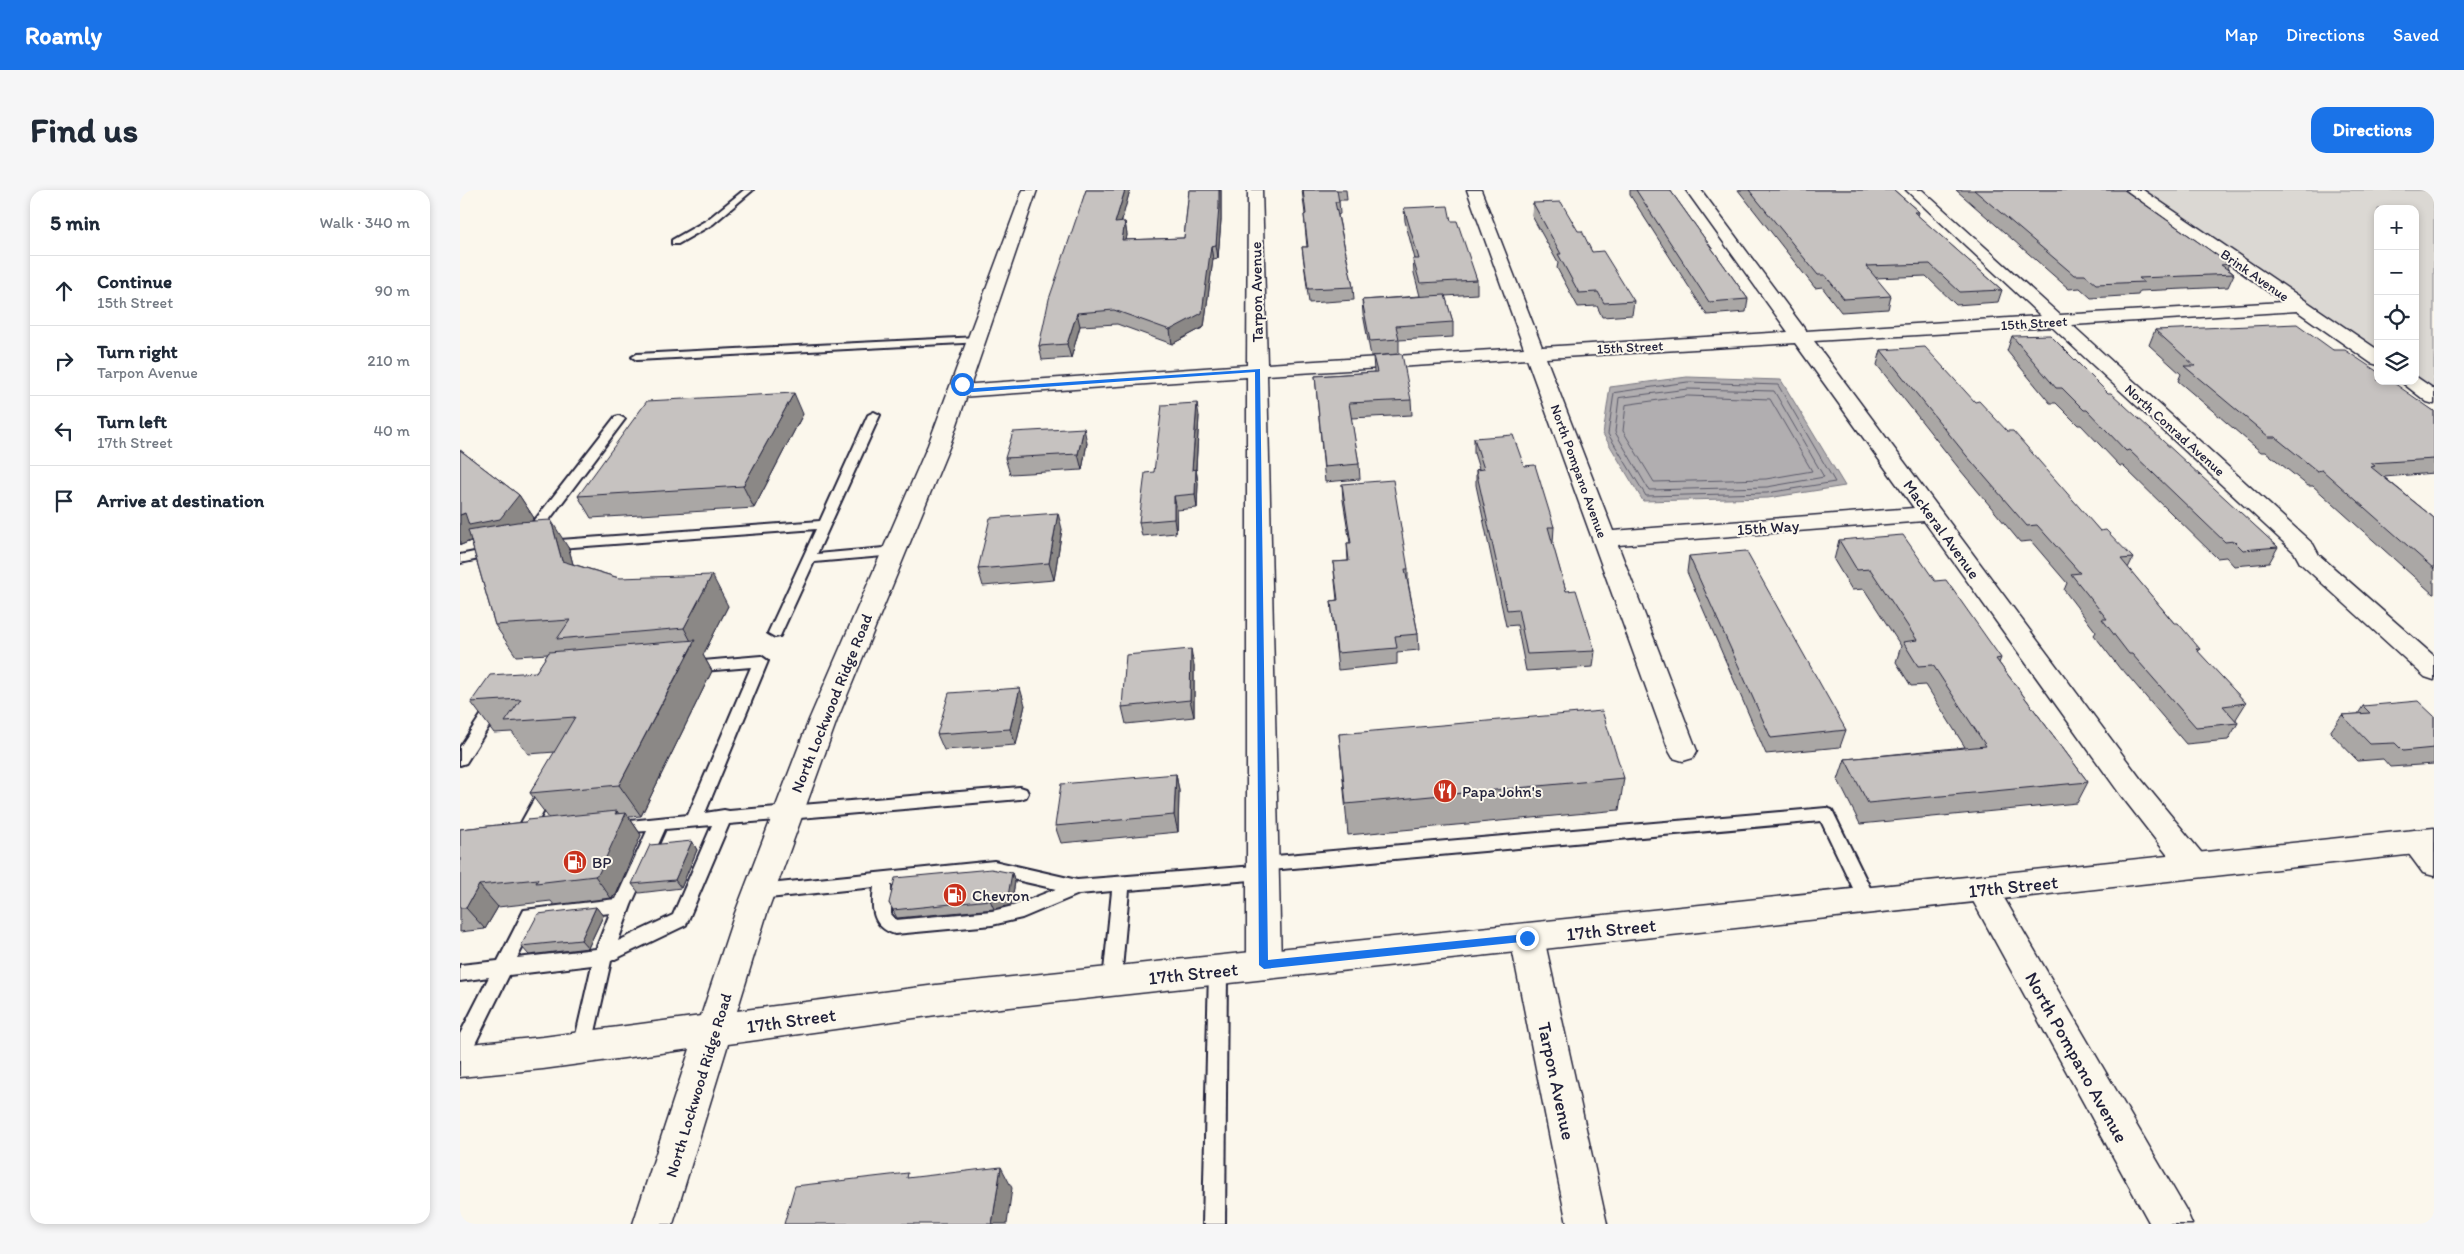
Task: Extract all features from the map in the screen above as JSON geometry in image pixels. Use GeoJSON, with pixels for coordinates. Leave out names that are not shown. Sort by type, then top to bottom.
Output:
{"type":"FeatureCollection","features":[{"type":"Feature","properties":{"kind":"street","name":"North Lockwood Ridge Road"},"geometry":{"type":"LineString","coordinates":[[653,1224],[759,892],[788,811],[823,720],[895,551],[960,391],[1030,190]]}},
{"type":"Feature","properties":{"kind":"street","name":"Tarpon Avenue"},"geometry":{"type":"LineString","coordinates":[[1254,190],[1258,370],[1264,965]]}},
{"type":"Feature","properties":{"kind":"street","name":"North Pompano Avenue"},"geometry":{"type":"LineString","coordinates":[[1474,190],[1683,751]]}},
{"type":"Feature","properties":{"kind":"street","name":"Mackeral Avenue"},"geometry":{"type":"LineString","coordinates":[[1693,190],[2130,786],[2194,866]]}},
{"type":"Feature","properties":{"kind":"street","name":"North Conrad Avenue"},"geometry":{"type":"LineString","coordinates":[[1913,190],[2305,549],[2308,558],[2434,671]]}},
{"type":"Feature","properties":{"kind":"street","name":"Brink Avenue"},"geometry":{"type":"LineString","coordinates":[[2133,190],[2374,356]]}},
{"type":"Feature","properties":{"kind":"street","name":"15th Street"},"geometry":{"type":"LineString","coordinates":[[960,391],[1258,370],[2300,306]]}},
{"type":"Feature","properties":{"kind":"street"},"geometry":{"type":"LineString","coordinates":[[2416,385],[2434,398]]}},
{"type":"Feature","properties":{"kind":"street","name":"15th Way"},"geometry":{"type":"LineString","coordinates":[[1604,539],[1931,514]]}},
{"type":"Feature","properties":{"kind":"street","name":"17th Street"},"geometry":{"type":"LineString","coordinates":[[460,1061],[583,1048],[927,1002],[1112,981],[1983,890],[2194,866],[2428,849]]}},
{"type":"Feature","properties":{"kind":"street","name":"North Pompano Avenue"},"geometry":{"type":"LineString","coordinates":[[1983,890],[2172,1224]]}},
{"type":"Feature","properties":{"kind":"street","name":"Tarpon Avenue"},"geometry":{"type":"LineString","coordinates":[[1527,938],[1587,1224]]}},
{"type":"Feature","properties":{"kind":"lane"},"geometry":{"type":"LineString","coordinates":[[675,242],[710,222],[748,190]]}},
{"type":"Feature","properties":{"kind":"lane"},"geometry":{"type":"LineString","coordinates":[[637,357],[978,340]]}},
{"type":"Feature","properties":{"kind":"lane"},"geometry":{"type":"LineString","coordinates":[[775,633],[874,415]]}},
{"type":"Feature","properties":{"kind":"lane"},"geometry":{"type":"LineString","coordinates":[[619,419],[520,548],[826,524]]}},
{"type":"Feature","properties":{"kind":"lane"},"geometry":{"type":"LineString","coordinates":[[460,560],[502,550]]}},
{"type":"Feature","properties":{"kind":"lane"},"geometry":{"type":"LineString","coordinates":[[808,560],[895,551]]}},
{"type":"Feature","properties":{"kind":"lane"},"geometry":{"type":"LineString","coordinates":[[675,668],[761,661],[694,820]]}},
{"type":"Feature","properties":{"kind":"lane"},"geometry":{"type":"LineString","coordinates":[[460,759],[506,689]]}},
{"type":"Feature","properties":{"kind":"lane"},"geometry":{"type":"LineString","coordinates":[[522,836],[555,777]]}},
{"type":"Feature","properties":{"kind":"lane"},"geometry":{"type":"LineString","coordinates":[[600,829],[724,816],[1020,793]]}},
{"type":"Feature","properties":{"kind":"lane"},"geometry":{"type":"LineString","coordinates":[[759,892],[994,868],[1015,870],[1056,883],[1077,887],[1826,814],[1868,902]]}},
{"type":"Feature","properties":{"kind":"lane"},"geometry":{"type":"LineString","coordinates":[[460,973],[603,956],[680,920],[724,816]]}},
{"type":"Feature","properties":{"kind":"lane"},"geometry":{"type":"LineString","coordinates":[[583,1048],[603,956],[622,905],[659,823]]}},
{"type":"Feature","properties":{"kind":"lane"},"geometry":{"type":"LineString","coordinates":[[504,838],[542,834]]}},
{"type":"Feature","properties":{"kind":"lane"},"geometry":{"type":"LineString","coordinates":[[883,879],[883,919],[887,925],[895,927],[1016,914],[1077,887]]}},
{"type":"Feature","properties":{"kind":"lane"},"geometry":{"type":"LineString","coordinates":[[1112,981],[1122,883]]}},
{"type":"Feature","properties":{"kind":"lane"},"geometry":{"type":"LineString","coordinates":[[460,1054],[530,915],[622,905]]}},
{"type":"Feature","properties":{"kind":"lane"},"geometry":{"type":"LineString","coordinates":[[1214,1224],[1218,970]]}},
{"type":"Feature","properties":{"kind":"shaded area"},"geometry":{"type":"Polygon","coordinates":[[[2142,190],[2434,190],[2434,389],[2419,379],[2419,205],[2374,205],[2374,348],[2142,190]]]}},
{"type":"Feature","properties":{"kind":"water"},"geometry":{"type":"Polygon","coordinates":[[[1687,377],[1781,380],[1845,486],[1768,498],[1643,501],[1603,434],[1610,387],[1687,377]]]}},
{"type":"Feature","properties":{"kind":"building"},"geometry":{"type":"Polygon","coordinates":[[[1086,190],[1125,190],[1115,223],[1125,222],[1122,240],[1184,238],[1189,190],[1219,190],[1216,245],[1211,246],[1202,313],[1170,330],[1114,310],[1077,313],[1067,344],[1039,346],[1049,299],[1086,190]]]}},
{"type":"Feature","properties":{"kind":"building"},"geometry":{"type":"Polygon","coordinates":[[[1303,190],[1337,190],[1339,202],[1335,202],[1353,287],[1308,289],[1302,247],[1308,247],[1303,190]]]}},
{"type":"Feature","properties":{"kind":"building"},"geometry":{"type":"Polygon","coordinates":[[[1636,190],[1670,190],[1748,299],[1709,302],[1636,190]]]}},
{"type":"Feature","properties":{"kind":"building"},"geometry":{"type":"Polygon","coordinates":[[[1749,190],[1894,190],[1919,212],[1914,212],[2002,290],[1960,292],[1930,264],[1866,266],[1891,296],[1844,299],[1825,275],[1818,275],[1749,190]]]}},
{"type":"Feature","properties":{"kind":"building"},"geometry":{"type":"Polygon","coordinates":[[[1974,190],[2124,190],[2229,264],[2221,265],[2234,274],[2139,278],[2144,282],[2096,284],[2085,275],[2074,275],[1974,190]]]}},
{"type":"Feature","properties":{"kind":"building"},"geometry":{"type":"Polygon","coordinates":[[[1561,202],[1578,231],[1582,231],[1592,252],[1603,251],[1634,301],[1604,303],[1598,292],[1579,293],[1558,254],[1561,254],[1533,203],[1561,202]]]}},
{"type":"Feature","properties":{"kind":"building"},"geometry":{"type":"Polygon","coordinates":[[[1448,206],[1451,221],[1457,221],[1477,280],[1420,283],[1413,259],[1419,259],[1404,208],[1448,206]]]}},
{"type":"Feature","properties":{"kind":"building"},"geometry":{"type":"Polygon","coordinates":[[[1445,295],[1453,322],[1396,326],[1399,339],[1370,341],[1362,300],[1445,295]]]}},
{"type":"Feature","properties":{"kind":"building"},"geometry":{"type":"Polygon","coordinates":[[[2297,324],[2333,350],[2345,350],[2374,369],[2374,385],[2397,385],[2434,411],[2434,459],[2371,463],[2375,466],[2371,467],[2434,518],[2434,569],[2322,470],[2317,471],[2275,437],[2269,437],[2184,366],[2195,366],[2155,330],[2297,324]]]}},
{"type":"Feature","properties":{"kind":"building"},"geometry":{"type":"Polygon","coordinates":[[[2050,335],[2108,393],[2111,393],[2278,547],[2243,550],[2234,541],[2225,542],[2129,450],[2126,451],[2087,410],[2084,410],[2062,388],[2056,388],[2012,336],[2050,335]]]}},
{"type":"Feature","properties":{"kind":"building"},"geometry":{"type":"Polygon","coordinates":[[[1925,347],[1975,402],[1979,401],[2007,431],[2013,431],[2100,531],[2106,530],[2133,558],[2121,559],[2174,623],[2178,623],[2200,649],[2196,649],[2246,703],[2223,706],[2238,723],[2196,727],[2132,654],[2129,654],[2102,619],[2107,619],[2071,574],[2080,573],[2037,525],[2027,526],[1966,455],[1881,350],[1925,347]]]}},
{"type":"Feature","properties":{"kind":"building"},"geometry":{"type":"Polygon","coordinates":[[[1402,354],[1411,400],[1349,403],[1359,464],[1324,467],[1315,376],[1377,372],[1373,356],[1402,354]]]}},
{"type":"Feature","properties":{"kind":"building"},"geometry":{"type":"Polygon","coordinates":[[[794,393],[743,486],[578,496],[647,401],[794,393]]]}},
{"type":"Feature","properties":{"kind":"building"},"geometry":{"type":"Polygon","coordinates":[[[1197,403],[1192,470],[1196,469],[1195,494],[1174,496],[1174,519],[1139,522],[1145,473],[1154,472],[1162,405],[1197,403]]]}},
{"type":"Feature","properties":{"kind":"building"},"geometry":{"type":"Polygon","coordinates":[[[1084,428],[1078,454],[1005,458],[1013,432],[1084,428]]]}},
{"type":"Feature","properties":{"kind":"building"},"geometry":{"type":"Polygon","coordinates":[[[1513,435],[1524,466],[1535,465],[1554,527],[1548,527],[1566,591],[1576,590],[1595,651],[1527,654],[1518,609],[1507,610],[1476,470],[1484,469],[1474,438],[1513,435]]]}},
{"type":"Feature","properties":{"kind":"building"},"geometry":{"type":"Polygon","coordinates":[[[460,450],[519,495],[500,519],[469,525],[465,513],[460,515],[460,450]]]}},
{"type":"Feature","properties":{"kind":"building"},"geometry":{"type":"Polygon","coordinates":[[[1393,480],[1408,569],[1405,569],[1418,634],[1395,636],[1397,648],[1337,653],[1331,601],[1338,600],[1333,562],[1349,561],[1347,543],[1351,543],[1342,484],[1393,480]]]}},
{"type":"Feature","properties":{"kind":"building"},"geometry":{"type":"Polygon","coordinates":[[[1058,513],[1049,563],[978,569],[990,518],[1058,513]]]}},
{"type":"Feature","properties":{"kind":"building"},"geometry":{"type":"Polygon","coordinates":[[[551,520],[562,561],[619,578],[712,575],[684,628],[557,639],[570,620],[495,625],[468,530],[517,522],[551,520]]]}},
{"type":"Feature","properties":{"kind":"building"},"geometry":{"type":"Polygon","coordinates":[[[1903,535],[1935,581],[1946,580],[2001,658],[1996,659],[2088,782],[1868,803],[1845,759],[1986,746],[1933,665],[1918,666],[1903,642],[1917,640],[1870,569],[1857,570],[1839,540],[1903,535]]]}},
{"type":"Feature","properties":{"kind":"building"},"geometry":{"type":"Polygon","coordinates":[[[1746,551],[1846,730],[1771,738],[1689,556],[1746,551]]]}},
{"type":"Feature","properties":{"kind":"building"},"geometry":{"type":"Polygon","coordinates":[[[695,640],[619,785],[530,793],[575,717],[505,722],[521,699],[471,702],[490,675],[536,672],[549,652],[695,640]]]}},
{"type":"Feature","properties":{"kind":"building"},"geometry":{"type":"Polygon","coordinates":[[[1191,649],[1190,700],[1122,707],[1126,655],[1191,649]]]}},
{"type":"Feature","properties":{"kind":"building"},"geometry":{"type":"Polygon","coordinates":[[[1020,688],[1010,729],[937,734],[949,693],[1020,688]]]}},
{"type":"Feature","properties":{"kind":"building"},"geometry":{"type":"Polygon","coordinates":[[[2418,701],[2434,716],[2434,748],[2403,751],[2395,743],[2370,744],[2342,715],[2370,713],[2363,706],[2418,701]]]}},
{"type":"Feature","properties":{"kind":"building"},"geometry":{"type":"Polygon","coordinates":[[[1602,711],[1624,778],[1346,804],[1339,734],[1602,711]]]}},
{"type":"Feature","properties":{"kind":"building"},"geometry":{"type":"Polygon","coordinates":[[[1176,774],[1174,815],[1055,826],[1061,784],[1176,774]]]}},
{"type":"Feature","properties":{"kind":"building"},"geometry":{"type":"Polygon","coordinates":[[[617,811],[615,814],[626,813],[599,873],[595,876],[536,883],[538,879],[479,885],[466,908],[460,908],[460,829],[617,811]]]}},
{"type":"Feature","properties":{"kind":"building"},"geometry":{"type":"Polygon","coordinates":[[[692,841],[675,880],[632,884],[650,845],[692,841]]]}},
{"type":"Feature","properties":{"kind":"building"},"geometry":{"type":"Polygon","coordinates":[[[991,869],[1012,873],[1008,896],[990,900],[893,910],[889,903],[895,878],[991,869]]]}},
{"type":"Feature","properties":{"kind":"building"},"geometry":{"type":"Polygon","coordinates":[[[596,907],[581,940],[521,946],[538,914],[596,907]]]}},
{"type":"Feature","properties":{"kind":"building"},"geometry":{"type":"Polygon","coordinates":[[[1001,1167],[992,1224],[784,1224],[795,1186],[908,1173],[907,1178],[1001,1167]]]}},
{"type":"Feature","properties":{"kind":"place","name":"Papa John's"},"geometry":{"type":"Point","coordinates":[1445,791]}},
{"type":"Feature","properties":{"kind":"place","name":"BP"},"geometry":{"type":"Point","coordinates":[575,862]}},
{"type":"Feature","properties":{"kind":"place","name":"Chevron"},"geometry":{"type":"Point","coordinates":[955,895]}},
{"type":"Feature","properties":{"kind":"route"},"geometry":{"type":"LineString","coordinates":[[962,384],[960,391],[1258,370],[1264,965],[1527,938]]}}]}
